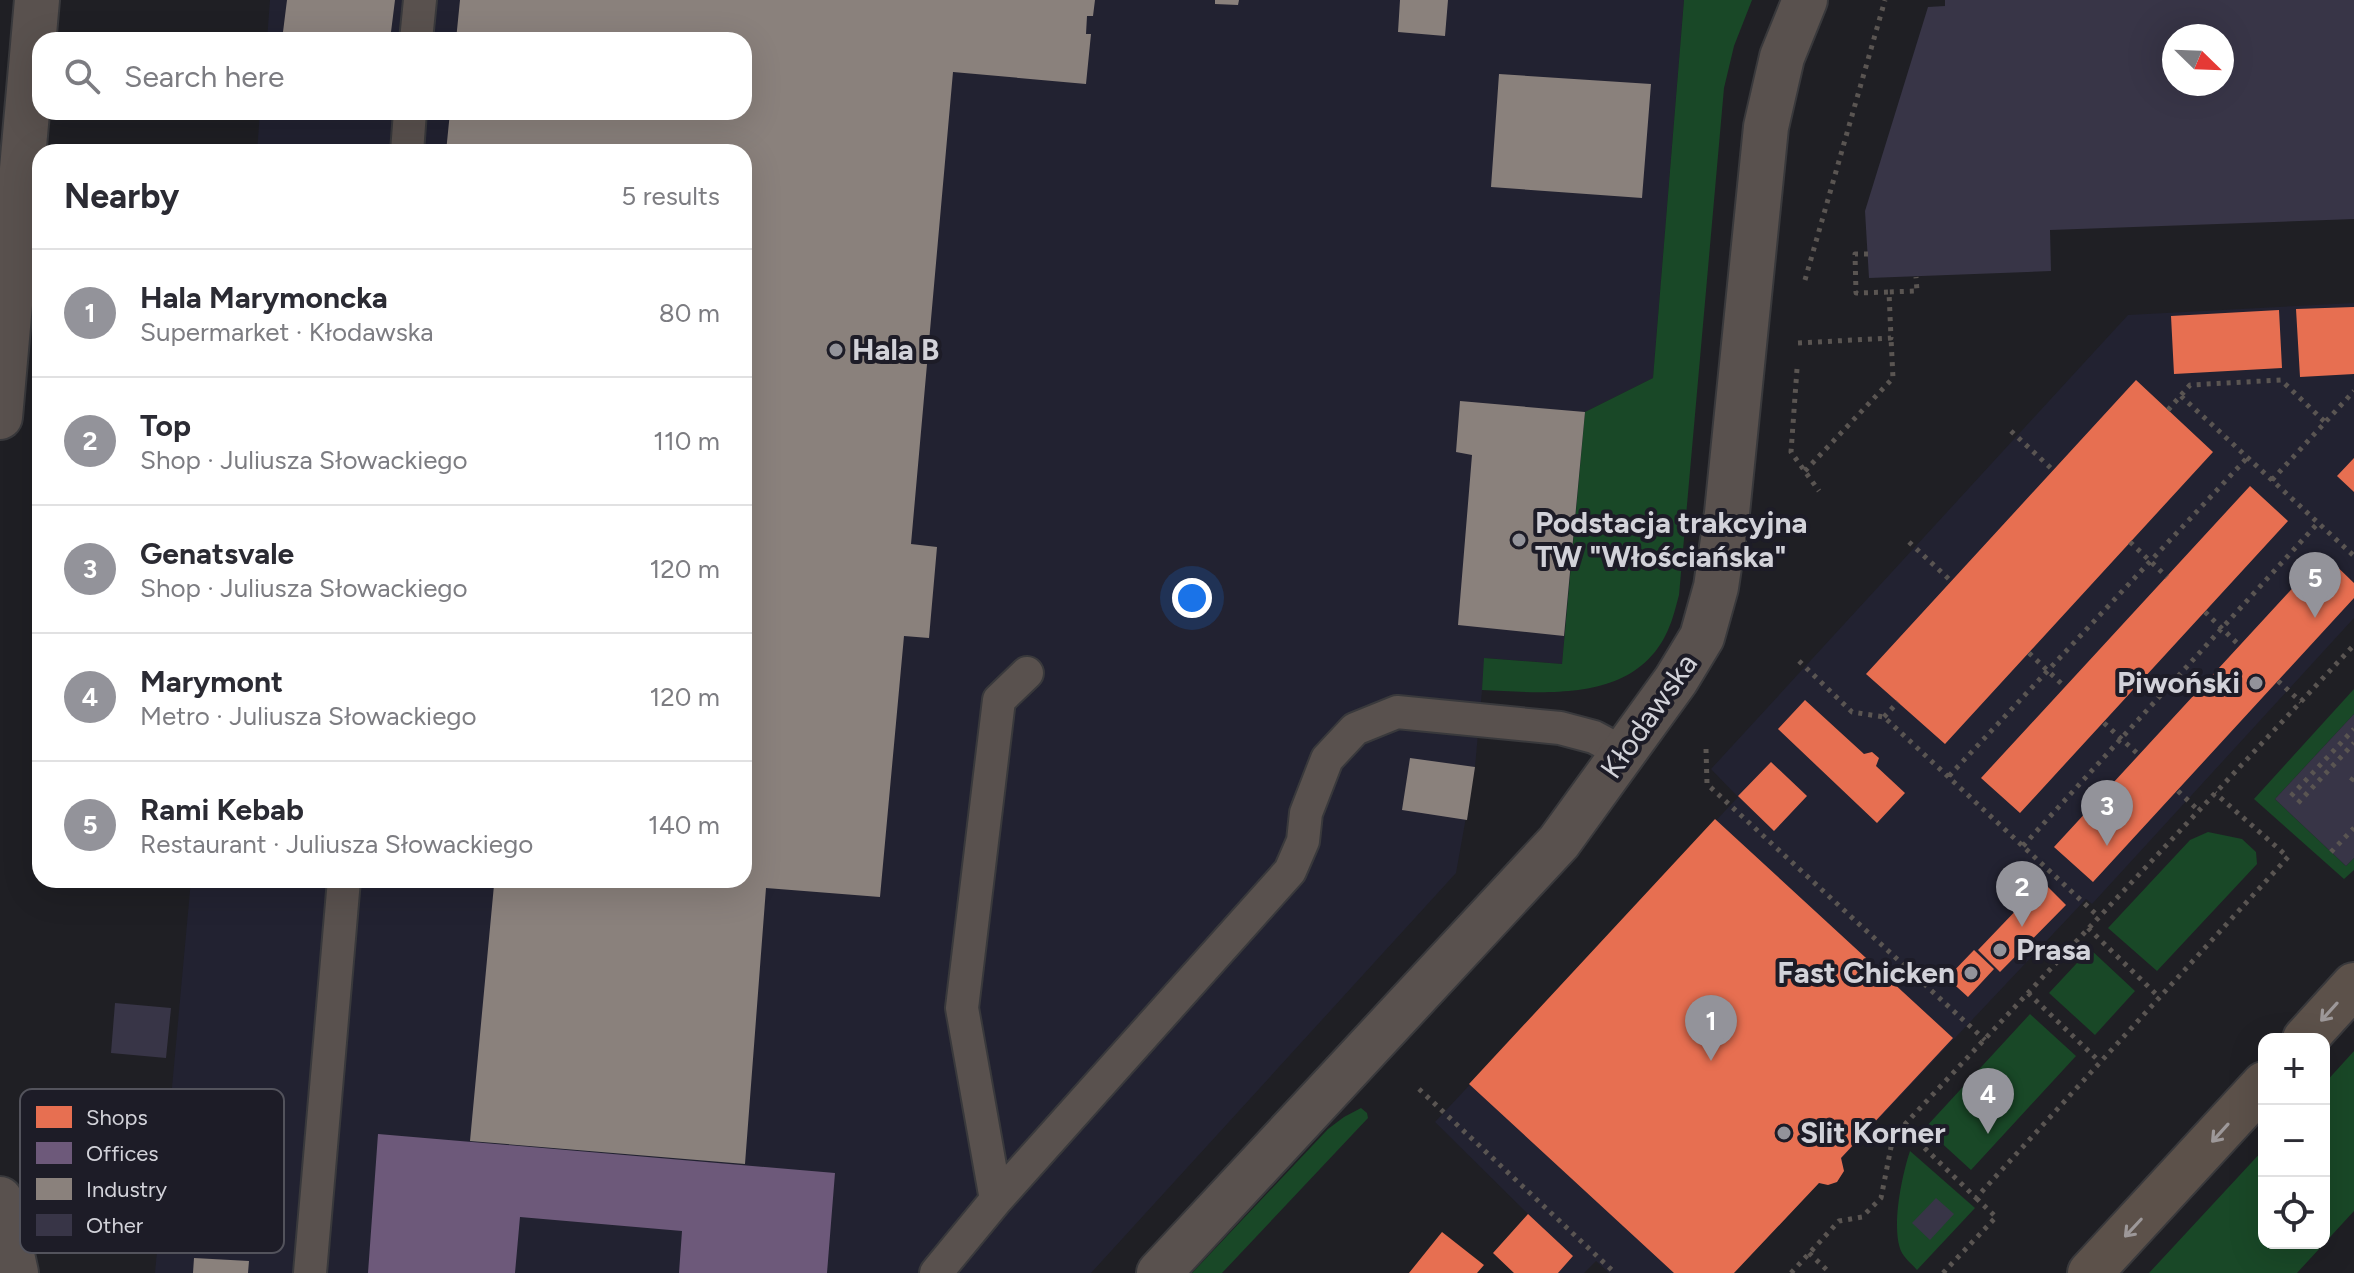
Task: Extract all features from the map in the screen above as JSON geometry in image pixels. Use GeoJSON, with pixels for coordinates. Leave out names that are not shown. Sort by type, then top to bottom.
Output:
{"type":"FeatureCollection","features":[{"type":"Feature","properties":{"kind":"main road"},"geometry":{"type":"LineString","coordinates":[[2310,1033],[2354,985]]}},
{"type":"Feature","properties":{"kind":"main road"},"geometry":{"type":"LineString","coordinates":[[2090,1273],[2258,1091]]}},
{"type":"Feature","properties":{"kind":"street"},"geometry":{"type":"LineString","coordinates":[[34,32],[37,0]]}},
{"type":"Feature","properties":{"kind":"street","name":"Kłodawska"},"geometry":{"type":"LineString","coordinates":[[1159,1273],[1559,842],[1676,680],[1702,637],[1716,587],[1727,513],[1766,127],[1782,57],[1805,0]]}},
{"type":"Feature","properties":{"kind":"street"},"geometry":{"type":"LineString","coordinates":[[0,417],[32,56]]}},
{"type":"Feature","properties":{"kind":"street"},"geometry":{"type":"LineString","coordinates":[[0,1199],[16,1273]]}},
{"type":"Feature","properties":{"kind":"lane"},"geometry":{"type":"LineString","coordinates":[[417,32],[420,0]]}},
{"type":"Feature","properties":{"kind":"lane"},"geometry":{"type":"LineString","coordinates":[[408,144],[409,120]]}},
{"type":"Feature","properties":{"kind":"lane"},"geometry":{"type":"LineString","coordinates":[[996,1200],[962,1008],[999,700],[1027,673]]}},
{"type":"Feature","properties":{"kind":"lane"},"geometry":{"type":"LineString","coordinates":[[936,1273],[996,1200],[1290,871],[1303,841],[1306,813],[1327,759],[1355,729],[1397,712],[1560,728],[1594,737],[1624,753]]}},
{"type":"Feature","properties":{"kind":"lane"},"geometry":{"type":"LineString","coordinates":[[310,1273],[343,888]]}},
{"type":"Feature","properties":{"kind":"path"},"geometry":{"type":"LineString","coordinates":[[1803,288],[1885,0]]}},
{"type":"Feature","properties":{"kind":"path"},"geometry":{"type":"LineString","coordinates":[[1868,254],[1855,254],[1856,293],[1917,291],[1916,277]]}},
{"type":"Feature","properties":{"kind":"path"},"geometry":{"type":"LineString","coordinates":[[1805,471],[1893,378],[1889,292]]}},
{"type":"Feature","properties":{"kind":"path"},"geometry":{"type":"LineString","coordinates":[[1800,329],[1791,452],[1819,491]]}},
{"type":"Feature","properties":{"kind":"path"},"geometry":{"type":"LineString","coordinates":[[1798,343],[1891,338]]}},
{"type":"Feature","properties":{"kind":"path"},"geometry":{"type":"LineString","coordinates":[[2168,410],[2190,385],[2281,380],[2325,422]]}},
{"type":"Feature","properties":{"kind":"path"},"geometry":{"type":"LineString","coordinates":[[2272,480],[2354,391]]}},
{"type":"Feature","properties":{"kind":"path"},"geometry":{"type":"LineString","coordinates":[[2181,396],[2354,556]]}},
{"type":"Feature","properties":{"kind":"path"},"geometry":{"type":"LineString","coordinates":[[2011,431],[2054,471]]}},
{"type":"Feature","properties":{"kind":"path"},"geometry":{"type":"LineString","coordinates":[[1949,776],[2247,458]]}},
{"type":"Feature","properties":{"kind":"path"},"geometry":{"type":"LineString","coordinates":[[2023,846],[2318,523]]}},
{"type":"Feature","properties":{"kind":"path"},"geometry":{"type":"LineString","coordinates":[[1909,542],[1951,581]]}},
{"type":"Feature","properties":{"kind":"path"},"geometry":{"type":"LineString","coordinates":[[2130,542],[2167,577]]}},
{"type":"Feature","properties":{"kind":"path"},"geometry":{"type":"LineString","coordinates":[[2205,612],[2240,646]]}},
{"type":"Feature","properties":{"kind":"path"},"geometry":{"type":"LineString","coordinates":[[1791,1273],[1839,1221],[1862,1217],[1881,1198],[1893,1137],[2354,645]]}},
{"type":"Feature","properties":{"kind":"path"},"geometry":{"type":"LineString","coordinates":[[2029,653],[2065,687]]}},
{"type":"Feature","properties":{"kind":"path"},"geometry":{"type":"LineString","coordinates":[[1799,661],[1852,712],[1884,717],[2099,917]]}},
{"type":"Feature","properties":{"kind":"path"},"geometry":{"type":"LineString","coordinates":[[2278,681],[2301,702]]}},
{"type":"Feature","properties":{"kind":"path"},"geometry":{"type":"LineString","coordinates":[[1884,717],[1898,702]]}},
{"type":"Feature","properties":{"kind":"path"},"geometry":{"type":"LineString","coordinates":[[2104,723],[2139,755]]}},
{"type":"Feature","properties":{"kind":"path"},"geometry":{"type":"LineString","coordinates":[[2291,796],[2354,729]]}},
{"type":"Feature","properties":{"kind":"path"},"geometry":{"type":"LineString","coordinates":[[2298,803],[2354,743]]}},
{"type":"Feature","properties":{"kind":"path"},"geometry":{"type":"LineString","coordinates":[[1706,749],[1707,784],[1985,1040]]}},
{"type":"Feature","properties":{"kind":"path"},"geometry":{"type":"LineString","coordinates":[[2178,791],[2199,811]]}},
{"type":"Feature","properties":{"kind":"path"},"geometry":{"type":"LineString","coordinates":[[1976,1198],[2288,857],[2215,793]]}},
{"type":"Feature","properties":{"kind":"path"},"geometry":{"type":"LineString","coordinates":[[2331,852],[2354,828]]}},
{"type":"Feature","properties":{"kind":"path"},"geometry":{"type":"LineString","coordinates":[[2088,928],[2160,997]]}},
{"type":"Feature","properties":{"kind":"path"},"geometry":{"type":"LineString","coordinates":[[2028,993],[2100,1062]]}},
{"type":"Feature","properties":{"kind":"path"},"geometry":{"type":"LineString","coordinates":[[1419,1089],[1615,1273]]}},
{"type":"Feature","properties":{"kind":"path"},"geometry":{"type":"LineString","coordinates":[[1903,1127],[1996,1217],[1943,1273]]}},
{"type":"Feature","properties":{"kind":"path"},"geometry":{"type":"LineString","coordinates":[[1809,1253],[1830,1273]]}},
{"type":"Feature","properties":{"kind":"shaded area"},"geometry":{"type":"Polygon","coordinates":[[[270,0],[1684,0],[1653,378],[1585,412],[1562,664],[1485,658],[1475,767],[1456,873],[1091,1273],[155,1273],[157,1253],[284,1253],[284,1089],[172,1089],[190,888],[752,888],[752,144],[258,144],[259,120],[752,120],[752,32],[268,32],[270,0]]]}},
{"type":"Feature","properties":{"kind":"shaded area"},"geometry":{"type":"Polygon","coordinates":[[[2354,303],[2354,618],[2092,904],[2086,899],[1842,1158],[1844,1171],[1837,1182],[1828,1185],[1819,1183],[1734,1273],[1609,1273],[1596,1261],[1584,1273],[1514,1273],[1493,1253],[1528,1214],[1435,1122],[1738,797],[1711,769],[2128,315],[2354,303]]]}},
{"type":"Feature","properties":{"kind":"green space"},"geometry":{"type":"Polygon","coordinates":[[[1684,0],[1752,0],[1734,46],[1724,88],[1679,595],[1668,630],[1653,654],[1635,671],[1612,682],[1561,692],[1482,690],[1484,658],[1562,664],[1585,412],[1653,378],[1684,0]]]}},
{"type":"Feature","properties":{"kind":"green space"},"geometry":{"type":"Polygon","coordinates":[[[2354,689],[2354,714],[2275,799],[2346,866],[2354,858],[2354,870],[2344,879],[2254,799],[2354,689]]]}},
{"type":"Feature","properties":{"kind":"green space"},"geometry":{"type":"Polygon","coordinates":[[[2208,832],[2242,839],[2256,852],[2257,864],[2157,971],[2108,928],[2190,840],[2208,832]]]}},
{"type":"Feature","properties":{"kind":"green space"},"geometry":{"type":"Polygon","coordinates":[[[2090,949],[2135,991],[2095,1035],[2049,993],[2090,949]]]}},
{"type":"Feature","properties":{"kind":"green space"},"geometry":{"type":"Polygon","coordinates":[[[2030,1014],[2076,1056],[1971,1170],[1925,1128],[2030,1014]]]}},
{"type":"Feature","properties":{"kind":"green space"},"geometry":{"type":"Polygon","coordinates":[[[2354,1051],[2354,1211],[2330,1237],[2330,1105],[2330,1077],[2354,1051]]]}},
{"type":"Feature","properties":{"kind":"green space"},"geometry":{"type":"Polygon","coordinates":[[[1361,1108],[1368,1118],[1222,1273],[1192,1273],[1328,1129],[1361,1108]]]}},
{"type":"Feature","properties":{"kind":"green space"},"geometry":{"type":"Polygon","coordinates":[[[1910,1151],[1975,1208],[1917,1270],[1901,1251],[1897,1229],[1901,1187],[1910,1151]]]}},
{"type":"Feature","properties":{"kind":"green space"},"geometry":{"type":"Polygon","coordinates":[[[2258,1155],[2258,1249],[2319,1249],[2297,1273],[2149,1273],[2258,1155]]]}},
{"type":"Feature","properties":{"kind":"building: Shops"},"geometry":{"type":"Polygon","coordinates":[[[2354,307],[2354,374],[2300,377],[2296,309],[2354,307]]]}},
{"type":"Feature","properties":{"kind":"building: Shops"},"geometry":{"type":"Polygon","coordinates":[[[2279,310],[2282,368],[2174,374],[2171,316],[2279,310]]]}},
{"type":"Feature","properties":{"kind":"building: Shops"},"geometry":{"type":"Polygon","coordinates":[[[2136,380],[2213,452],[1945,744],[1866,674],[2136,380]]]}},
{"type":"Feature","properties":{"kind":"building: Shops"},"geometry":{"type":"Polygon","coordinates":[[[2354,458],[2354,492],[2337,476],[2354,458]]]}},
{"type":"Feature","properties":{"kind":"building: Shops"},"geometry":{"type":"Polygon","coordinates":[[[2250,486],[2288,521],[2020,813],[1981,778],[2250,486]]]}},
{"type":"Feature","properties":{"kind":"building: Shops"},"geometry":{"type":"Polygon","coordinates":[[[2324,554],[2354,583],[2354,598],[2093,882],[2054,847],[2324,554]]]}},
{"type":"Feature","properties":{"kind":"building: Shops"},"geometry":{"type":"Polygon","coordinates":[[[1805,700],[1864,754],[1872,752],[1879,758],[1876,766],[1905,793],[1877,823],[1778,729],[1805,700]]]}},
{"type":"Feature","properties":{"kind":"building: Shops"},"geometry":{"type":"Polygon","coordinates":[[[1771,762],[1807,796],[1774,831],[1738,796],[1771,762]]]}},
{"type":"Feature","properties":{"kind":"building: Shops"},"geometry":{"type":"Polygon","coordinates":[[[1715,819],[1953,1038],[1841,1158],[1844,1171],[1837,1182],[1828,1185],[1819,1183],[1734,1273],[1674,1273],[1469,1084],[1715,819]]]}},
{"type":"Feature","properties":{"kind":"building: Shops"},"geometry":{"type":"Polygon","coordinates":[[[2043,882],[2066,905],[2000,972],[1978,950],[2043,882]]]}},
{"type":"Feature","properties":{"kind":"building: Shops","name":"Fast Chicken"},"geometry":{"type":"Polygon","coordinates":[[[1974,950],[1994,969],[1968,997],[1947,978],[1974,950]]]}},
{"type":"Feature","properties":{"kind":"building: Shops"},"geometry":{"type":"Polygon","coordinates":[[[1528,1214],[1573,1256],[1558,1273],[1514,1273],[1493,1253],[1528,1214]]]}},
{"type":"Feature","properties":{"kind":"building: Shops"},"geometry":{"type":"Polygon","coordinates":[[[1442,1232],[1484,1265],[1477,1273],[1409,1273],[1442,1232]]]}},
{"type":"Feature","properties":{"kind":"building: Offices"},"geometry":{"type":"Polygon","coordinates":[[[378,1134],[835,1173],[827,1273],[679,1273],[682,1231],[520,1217],[515,1273],[368,1273],[378,1134]]]}},
{"type":"Feature","properties":{"kind":"building: Industry"},"geometry":{"type":"Polygon","coordinates":[[[287,0],[395,0],[391,32],[283,32],[287,0]]]}},
{"type":"Feature","properties":{"kind":"building: Industry","name":"Hala B"},"geometry":{"type":"Polygon","coordinates":[[[460,0],[1095,0],[1093,16],[1087,16],[1086,34],[1091,34],[1086,84],[953,72],[911,544],[937,547],[929,638],[904,636],[880,897],[766,888],[745,1164],[470,1141],[494,888],[752,888],[752,144],[447,144],[449,120],[752,120],[752,32],[457,32],[460,0]]]}},
{"type":"Feature","properties":{"kind":"building: Industry"},"geometry":{"type":"Polygon","coordinates":[[[1215,0],[1239,0],[1238,5],[1215,4],[1215,0]]]}},
{"type":"Feature","properties":{"kind":"building: Industry"},"geometry":{"type":"Polygon","coordinates":[[[1400,0],[1448,0],[1445,36],[1398,32],[1400,0]]]}},
{"type":"Feature","properties":{"kind":"building: Industry"},"geometry":{"type":"Polygon","coordinates":[[[1499,74],[1651,84],[1642,198],[1491,187],[1499,74]]]}},
{"type":"Feature","properties":{"kind":"building: Industry","name":"Podstacja trakcyjna TW \"Włościańska\""},"geometry":{"type":"Polygon","coordinates":[[[1460,401],[1585,412],[1564,636],[1458,625],[1472,455],[1456,452],[1460,401]]]}},
{"type":"Feature","properties":{"kind":"building: Industry"},"geometry":{"type":"Polygon","coordinates":[[[1410,758],[1475,767],[1467,820],[1402,810],[1410,758]]]}},
{"type":"Feature","properties":{"kind":"building: Industry"},"geometry":{"type":"Polygon","coordinates":[[[194,1258],[249,1261],[248,1273],[193,1273],[194,1258]]]}},
{"type":"Feature","properties":{"kind":"building: Other"},"geometry":{"type":"Polygon","coordinates":[[[1945,0],[2354,0],[2354,219],[2050,230],[2051,271],[1869,278],[1865,211],[1928,7],[1945,6],[1945,0]]]}},
{"type":"Feature","properties":{"kind":"building: Other"},"geometry":{"type":"Polygon","coordinates":[[[2354,714],[2354,858],[2346,866],[2275,799],[2354,714]]]}},
{"type":"Feature","properties":{"kind":"building: Other"},"geometry":{"type":"Polygon","coordinates":[[[115,1003],[171,1008],[166,1058],[111,1053],[115,1003]]]}},
{"type":"Feature","properties":{"kind":"building: Other"},"geometry":{"type":"Polygon","coordinates":[[[1936,1198],[1954,1214],[1930,1240],[1912,1223],[1936,1198]]]}},
{"type":"Feature","properties":{"kind":"place","name":"Hala B"},"geometry":{"type":"Point","coordinates":[836,350]}},
{"type":"Feature","properties":{"kind":"place","name":"Podstacja trakcyjna TW \"Włościańska\""},"geometry":{"type":"Point","coordinates":[1519,540]}},
{"type":"Feature","properties":{"kind":"place","name":"Rami Kebab"},"geometry":{"type":"Point","coordinates":[2315,618]}},
{"type":"Feature","properties":{"kind":"place","name":"Piwoński"},"geometry":{"type":"Point","coordinates":[2256,683]}},
{"type":"Feature","properties":{"kind":"place","name":"Genatsvale"},"geometry":{"type":"Point","coordinates":[2107,846]}},
{"type":"Feature","properties":{"kind":"place","name":"Top"},"geometry":{"type":"Point","coordinates":[2022,927]}},
{"type":"Feature","properties":{"kind":"place","name":"Prasa"},"geometry":{"type":"Point","coordinates":[2000,950]}},
{"type":"Feature","properties":{"kind":"place","name":"Fast Chicken"},"geometry":{"type":"Point","coordinates":[1971,973]}},
{"type":"Feature","properties":{"kind":"place","name":"Hala Marymoncka"},"geometry":{"type":"Point","coordinates":[1711,1061]}},
{"type":"Feature","properties":{"kind":"place","name":"Slit Korner"},"geometry":{"type":"Point","coordinates":[1784,1133]}},
{"type":"Feature","properties":{"kind":"place","name":"Marymont"},"geometry":{"type":"Point","coordinates":[1988,1134]}}]}
